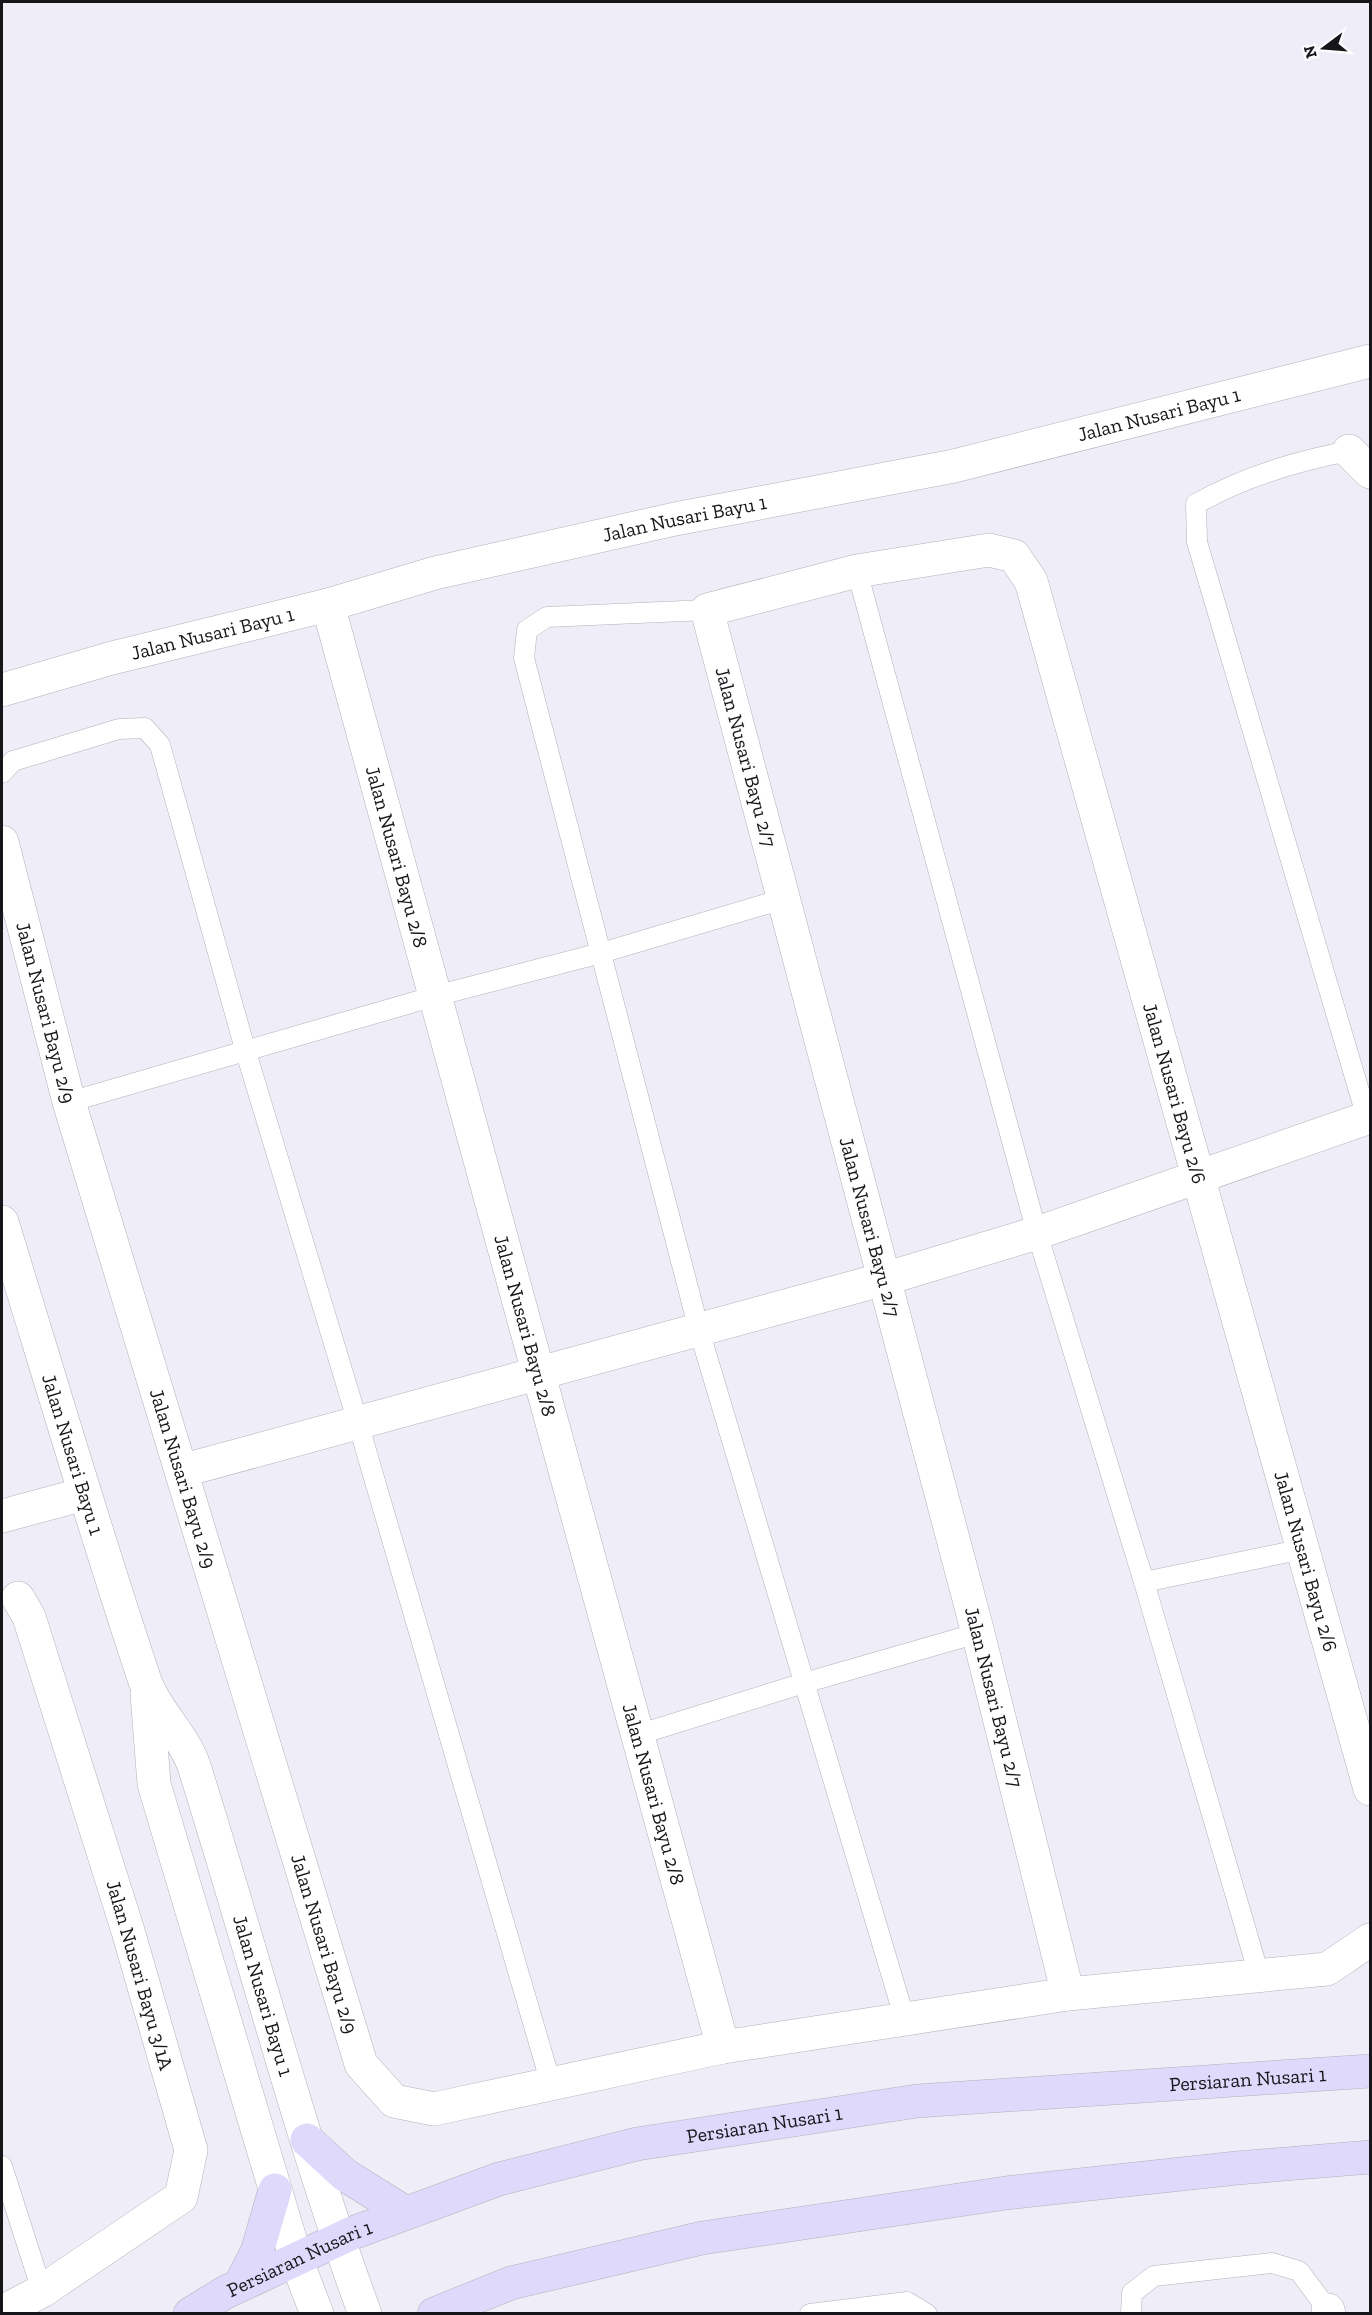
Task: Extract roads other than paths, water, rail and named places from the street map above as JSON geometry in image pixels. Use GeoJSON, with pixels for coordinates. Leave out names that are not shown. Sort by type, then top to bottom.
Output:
{"type":"FeatureCollection","features":[{"type":"Feature","properties":{"kind":"main road","name":"Persiaran Nusari 1"},"geometry":{"type":"LineString","coordinates":[[190,2313],[240,2285],[338,2239],[406,2213],[499,2179],[637,2144],[917,2101],[1371,2071]]}},
{"type":"Feature","properties":{"kind":"main road"},"geometry":{"type":"LineString","coordinates":[[307,2140],[345,2175],[406,2213]]}},
{"type":"Feature","properties":{"kind":"main road"},"geometry":{"type":"LineString","coordinates":[[434,2313],[511,2283],[702,2238],[1006,2193],[1237,2168],[1371,2157]]}},
{"type":"Feature","properties":{"kind":"main road"},"geometry":{"type":"LineString","coordinates":[[240,2285],[257,2252],[275,2190]]}},
{"type":"Feature","properties":{"kind":"street","name":"Jalan Nusari Bayu 1"},"geometry":{"type":"LineString","coordinates":[[2,690],[112,658],[328,605],[435,573],[675,519],[954,466],[1371,362]]}},
{"type":"Feature","properties":{"kind":"street","name":"Jalan Nusari Bayu 2/6"},"geometry":{"type":"LineString","coordinates":[[857,571],[989,550],[1014,556],[1031,581],[1371,1789]]}},
{"type":"Feature","properties":{"kind":"street"},"geometry":{"type":"LineString","coordinates":[[707,610],[857,571]]}},
{"type":"Feature","properties":{"kind":"street","name":"Jalan Nusari Bayu 2/8"},"geometry":{"type":"LineString","coordinates":[[328,605],[723,2047]]}},
{"type":"Feature","properties":{"kind":"street","name":"Jalan Nusari Bayu 2/7"},"geometry":{"type":"LineString","coordinates":[[707,610],[978,1633],[1068,1994]]}},
{"type":"Feature","properties":{"kind":"street","name":"Jalan Nusari Bayu 2/9"},"geometry":{"type":"LineString","coordinates":[[2,842],[69,1102],[361,2064],[394,2101],[434,2109],[551,2084]]}},
{"type":"Feature","properties":{"kind":"street"},"geometry":{"type":"LineString","coordinates":[[181,1472],[884,1279],[1037,1233],[1369,1118]]}},
{"type":"Feature","properties":{"kind":"street","name":"Jalan Nusari Bayu 1"},"geometry":{"type":"LineString","coordinates":[[2,1222],[84,1494],[147,1686],[192,1762],[338,2239],[365,2313]]}},
{"type":"Feature","properties":{"kind":"street"},"geometry":{"type":"LineString","coordinates":[[2,1516],[84,1494]]}},
{"type":"Feature","properties":{"kind":"street","name":"Jalan Nusari Bayu 3/1A"},"geometry":{"type":"LineString","coordinates":[[2,2312],[42,2291],[181,2197],[191,2151],[128,1931],[29,1617],[10,1596]]}},
{"type":"Feature","properties":{"kind":"street","name":"Jalan Nusari Bayu 1"},"geometry":{"type":"LineString","coordinates":[[147,1686],[154,1784],[296,2259],[317,2313]]}},
{"type":"Feature","properties":{"kind":"street"},"geometry":{"type":"LineString","coordinates":[[551,2084],[723,2047],[1068,1994],[1328,1969],[1371,1940]]}},
{"type":"Feature","properties":{"kind":"lane"},"geometry":{"type":"LineString","coordinates":[[1360,461],[1303,460],[1218,492],[1196,504],[1197,542],[1369,1118]]}},
{"type":"Feature","properties":{"kind":"lane"},"geometry":{"type":"LineString","coordinates":[[857,571],[1037,1233],[1144,1582],[1259,1975]]}},
{"type":"Feature","properties":{"kind":"lane"},"geometry":{"type":"LineString","coordinates":[[707,610],[548,617],[527,630],[524,658],[699,1330],[904,2020]]}},
{"type":"Feature","properties":{"kind":"lane"},"geometry":{"type":"LineString","coordinates":[[2,773],[13,760],[119,729],[145,728],[160,745],[244,1049],[358,1423],[551,2084]]}},
{"type":"Feature","properties":{"kind":"lane"},"geometry":{"type":"LineString","coordinates":[[69,1102],[244,1049],[601,953],[783,899]]}},
{"type":"Feature","properties":{"kind":"lane"},"geometry":{"type":"LineString","coordinates":[[1144,1582],[1303,1549]]}},
{"type":"Feature","properties":{"kind":"lane"},"geometry":{"type":"LineString","coordinates":[[637,1735],[804,1683],[978,1633]]}},
{"type":"Feature","properties":{"kind":"lane"},"geometry":{"type":"LineString","coordinates":[[2,2166],[42,2291]]}},
{"type":"Feature","properties":{"kind":"lane"},"geometry":{"type":"LineString","coordinates":[[1131,2313],[1132,2293],[1154,2276],[1272,2262],[1299,2271],[1328,2312]]}},
{"type":"Feature","properties":{"kind":"lane"},"geometry":{"type":"LineString","coordinates":[[810,2313],[907,2302],[927,2313]]}}]}
